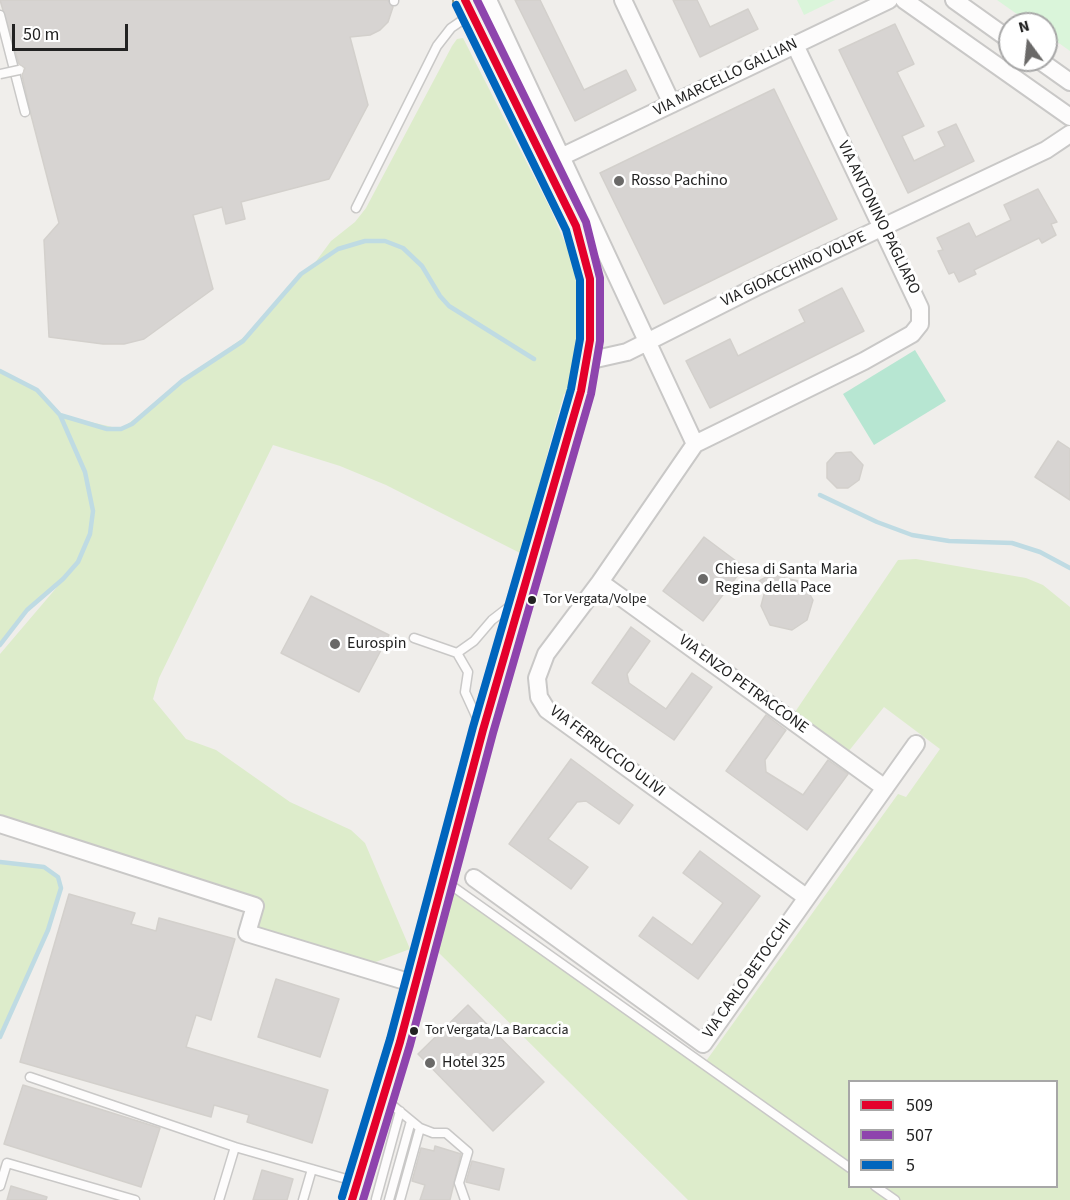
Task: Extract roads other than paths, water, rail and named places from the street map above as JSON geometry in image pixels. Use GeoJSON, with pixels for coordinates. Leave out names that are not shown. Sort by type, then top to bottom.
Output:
{"type":"FeatureCollection","features":[{"type":"Feature","properties":{"kind":"main road"},"geometry":{"type":"LineString","coordinates":[[364,1195],[391,1105],[415,984],[442,879],[581,391],[587,361],[591,301],[585,252],[570,212],[475,5]]}},
{"type":"Feature","properties":{"kind":"street"},"geometry":{"type":"LineString","coordinates":[[623,0],[672,104]]}},
{"type":"Feature","properties":{"kind":"street","name":"VIA MARCELLO GALLIAN"},"geometry":{"type":"LineString","coordinates":[[563,156],[890,0]]}},
{"type":"Feature","properties":{"kind":"street"},"geometry":{"type":"LineString","coordinates":[[904,0],[1070,117]]}},
{"type":"Feature","properties":{"kind":"street"},"geometry":{"type":"LineString","coordinates":[[954,0],[998,31]]}},
{"type":"Feature","properties":{"kind":"street"},"geometry":{"type":"LineString","coordinates":[[475,5],[563,156],[695,444]]}},
{"type":"Feature","properties":{"kind":"street","name":"VIA ANTONINO PAGLIARO"},"geometry":{"type":"LineString","coordinates":[[695,444],[864,362],[918,328],[920,308],[795,45]]}},
{"type":"Feature","properties":{"kind":"street"},"geometry":{"type":"LineString","coordinates":[[1056,72],[1070,82]]}},
{"type":"Feature","properties":{"kind":"street","name":"VIA GIOACCHINO VOLPE"},"geometry":{"type":"LineString","coordinates":[[587,361],[627,352],[1046,150],[1070,134]]}},
{"type":"Feature","properties":{"kind":"street","name":"VIA FERRUCCIO ULIVI"},"geometry":{"type":"LineString","coordinates":[[695,444],[600,582],[546,654],[537,678],[539,697],[547,710],[806,897]]}},
{"type":"Feature","properties":{"kind":"street","name":"VIA ENZO PETRACCONE"},"geometry":{"type":"LineString","coordinates":[[600,582],[885,788]]}},
{"type":"Feature","properties":{"kind":"street","name":"VIA CARLO BETOCCHI"},"geometry":{"type":"LineString","coordinates":[[474,878],[704,1044],[916,744]]}},
{"type":"Feature","properties":{"kind":"street"},"geometry":{"type":"LineString","coordinates":[[0,824],[255,906],[247,933],[415,984]]}},
{"type":"Feature","properties":{"kind":"lane"},"geometry":{"type":"LineString","coordinates":[[356,208],[437,46],[451,28],[475,5]]}},
{"type":"Feature","properties":{"kind":"lane"},"geometry":{"type":"LineString","coordinates":[[0,15],[25,112]]}},
{"type":"Feature","properties":{"kind":"lane"},"geometry":{"type":"LineString","coordinates":[[0,74],[19,70]]}},
{"type":"Feature","properties":{"kind":"lane"},"geometry":{"type":"LineString","coordinates":[[457,653],[474,641],[492,620],[521,597]]}},
{"type":"Feature","properties":{"kind":"lane"},"geometry":{"type":"LineString","coordinates":[[414,638],[457,653],[468,672],[465,692],[483,730]]}},
{"type":"Feature","properties":{"kind":"lane"},"geometry":{"type":"LineString","coordinates":[[442,879],[848,1167]]}},
{"type":"Feature","properties":{"kind":"lane"},"geometry":{"type":"LineString","coordinates":[[30,1077],[235,1147],[312,1169],[364,1195]]}},
{"type":"Feature","properties":{"kind":"lane"},"geometry":{"type":"LineString","coordinates":[[391,1105],[420,1128],[433,1133],[446,1133],[468,1152],[459,1183],[465,1200]]}},
{"type":"Feature","properties":{"kind":"lane"},"geometry":{"type":"LineString","coordinates":[[389,1200],[411,1120]]}},
{"type":"Feature","properties":{"kind":"lane"},"geometry":{"type":"LineString","coordinates":[[400,1200],[420,1128]]}},
{"type":"Feature","properties":{"kind":"lane"},"geometry":{"type":"LineString","coordinates":[[219,1200],[235,1147]]}},
{"type":"Feature","properties":{"kind":"lane"},"geometry":{"type":"LineString","coordinates":[[0,1186],[7,1163],[135,1200]]}},
{"type":"Feature","properties":{"kind":"lane"},"geometry":{"type":"LineString","coordinates":[[303,1200],[312,1169]]}},
{"type":"Feature","properties":{"kind":"lane"},"geometry":{"type":"LineString","coordinates":[[878,1188],[895,1200]]}},
{"type":"Feature","properties":{"kind":"waterway"},"geometry":{"type":"LineString","coordinates":[[60,415],[107,429],[121,429],[132,424],[182,381],[243,341],[301,274],[338,249],[365,241],[385,241],[403,248],[422,266],[440,296],[449,306],[534,359]]}},
{"type":"Feature","properties":{"kind":"waterway"},"geometry":{"type":"LineString","coordinates":[[0,371],[37,390],[60,415],[85,472],[93,511],[90,534],[78,562],[63,579],[27,610],[0,645]]}},
{"type":"Feature","properties":{"kind":"waterway"},"geometry":{"type":"LineString","coordinates":[[820,495],[877,522],[912,535],[949,541],[1012,543],[1040,552],[1070,568]]}},
{"type":"Feature","properties":{"kind":"waterway"},"geometry":{"type":"LineString","coordinates":[[0,862],[44,867],[58,877],[61,888],[48,930],[0,1037]]}},
{"type":"Feature","properties":{"kind":"place","name":"Rosso Pachino"},"geometry":{"type":"Point","coordinates":[619,181]}},
{"type":"Feature","properties":{"kind":"place","name":"Chiesa di Santa Maria Regina della Pace"},"geometry":{"type":"Point","coordinates":[703,579]}},
{"type":"Feature","properties":{"kind":"place","name":"Tor Vergata/Volpe"},"geometry":{"type":"Point","coordinates":[532,600]}},
{"type":"Feature","properties":{"kind":"place","name":"Eurospin"},"geometry":{"type":"Point","coordinates":[335,644]}},
{"type":"Feature","properties":{"kind":"place","name":"Tor Vergata/La Barcaccia"},"geometry":{"type":"Point","coordinates":[414,1031]}},
{"type":"Feature","properties":{"kind":"place","name":"Hotel 325"},"geometry":{"type":"Point","coordinates":[430,1063]}}]}
